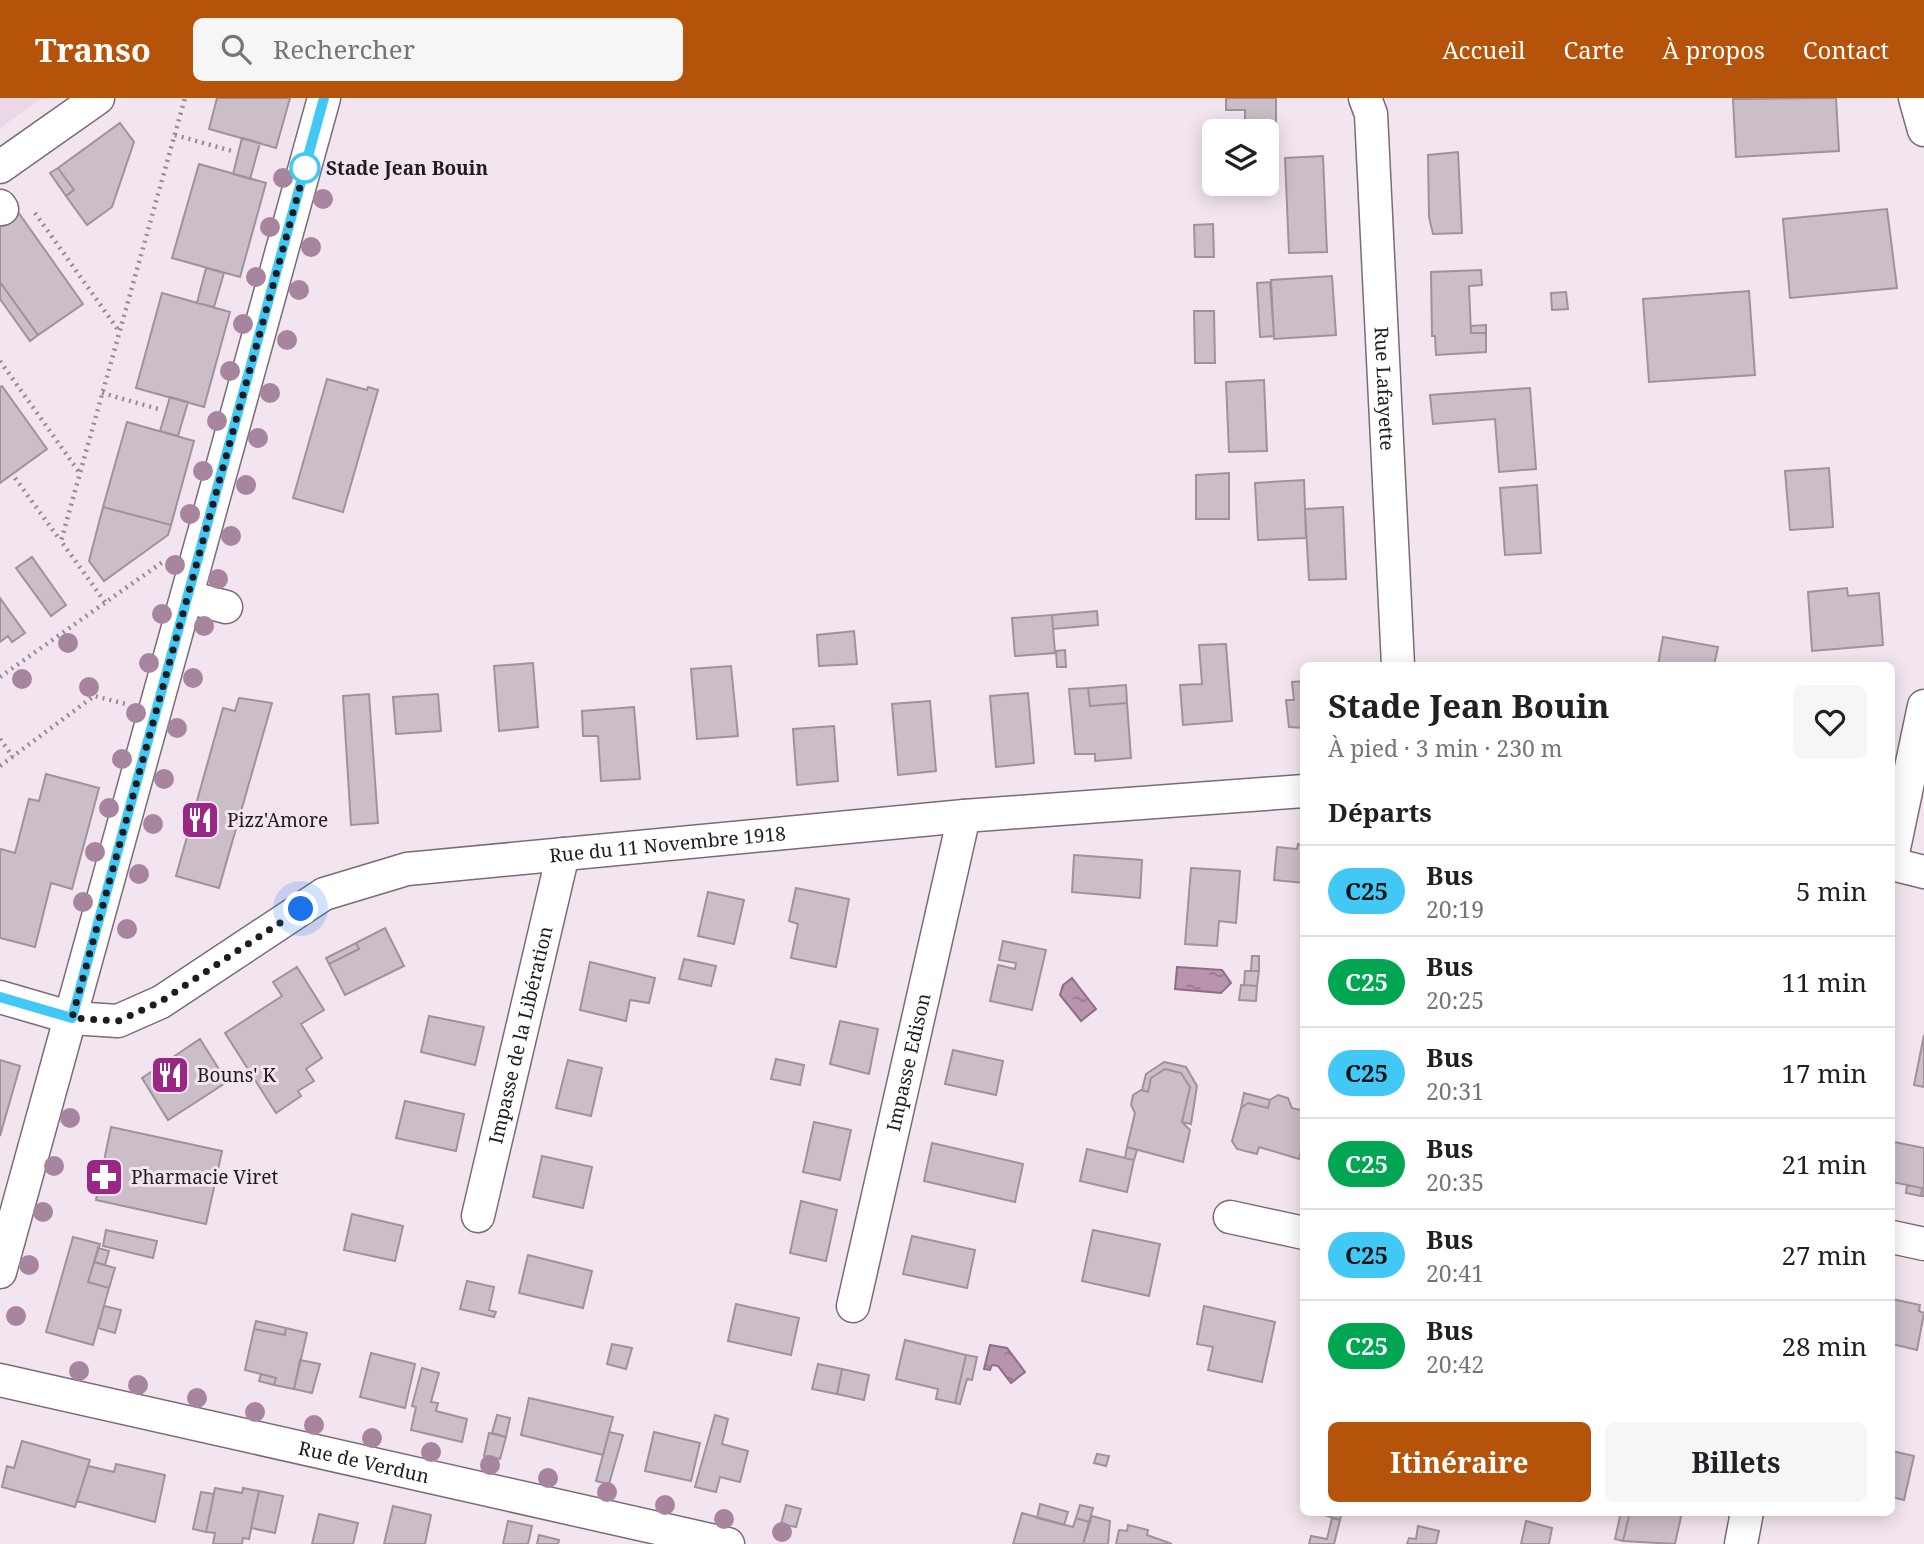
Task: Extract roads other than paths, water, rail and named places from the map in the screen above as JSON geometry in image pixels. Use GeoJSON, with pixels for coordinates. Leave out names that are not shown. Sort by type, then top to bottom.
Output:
{"type":"FeatureCollection","features":[{"type":"Feature","properties":{"kind":"street"},"geometry":{"type":"LineString","coordinates":[[0,166],[98,98]]}},
{"type":"Feature","properties":{"kind":"street"},"geometry":{"type":"LineString","coordinates":[[0,1272],[324,98]]}},
{"type":"Feature","properties":{"kind":"street"},"geometry":{"type":"LineString","coordinates":[[1915,98],[1924,130]]}},
{"type":"Feature","properties":{"kind":"street","name":"Rue Lafayette"},"geometry":{"type":"LineString","coordinates":[[1371,103],[1398,662]]}},
{"type":"Feature","properties":{"kind":"street"},"geometry":{"type":"LineString","coordinates":[[192,583],[226,607]]}},
{"type":"Feature","properties":{"kind":"street"},"geometry":{"type":"LineString","coordinates":[[1895,844],[1924,706]]}},
{"type":"Feature","properties":{"kind":"street","name":"Rue du 11 Novembre 1918"},"geometry":{"type":"LineString","coordinates":[[0,997],[72,1018],[118,1021],[160,1002],[324,894],[407,869],[964,816],[1300,791]]}},
{"type":"Feature","properties":{"kind":"street","name":"Impasse Edison"},"geometry":{"type":"LineString","coordinates":[[853,1306],[964,816]]}},
{"type":"Feature","properties":{"kind":"street","name":"Impasse de la Libération"},"geometry":{"type":"LineString","coordinates":[[478,1216],[563,854]]}},
{"type":"Feature","properties":{"kind":"street"},"geometry":{"type":"LineString","coordinates":[[1895,865],[1924,872]]}},
{"type":"Feature","properties":{"kind":"street"},"geometry":{"type":"LineString","coordinates":[[1230,1217],[1300,1232]]}},
{"type":"Feature","properties":{"kind":"street"},"geometry":{"type":"LineString","coordinates":[[1895,1238],[1924,1244]]}},
{"type":"Feature","properties":{"kind":"street","name":"Rue de Verdun"},"geometry":{"type":"LineString","coordinates":[[0,1380],[728,1544]]}},
{"type":"Feature","properties":{"kind":"street"},"geometry":{"type":"LineString","coordinates":[[1741,1544],[1746,1516]]}},
{"type":"Feature","properties":{"kind":"water"},"geometry":{"type":"Polygon","coordinates":[[[1177,967],[1222,970],[1231,983],[1221,993],[1175,989],[1177,967]]]}},
{"type":"Feature","properties":{"kind":"water"},"geometry":{"type":"Polygon","coordinates":[[[1072,978],[1096,1009],[1081,1021],[1060,995],[1063,985],[1072,978]]]}},
{"type":"Feature","properties":{"kind":"water"},"geometry":{"type":"Polygon","coordinates":[[[990,1345],[1007,1348],[1025,1372],[1011,1383],[998,1366],[992,1365],[990,1370],[984,1369],[990,1345]]]}},
{"type":"Feature","properties":{"kind":"place","name":"Stade Jean Bouin"},"geometry":{"type":"Point","coordinates":[305,168]}},
{"type":"Feature","properties":{"kind":"place","name":"Pizz'Amore"},"geometry":{"type":"Point","coordinates":[200,820]}},
{"type":"Feature","properties":{"kind":"place","name":"Bouns' K"},"geometry":{"type":"Point","coordinates":[170,1075]}},
{"type":"Feature","properties":{"kind":"place","name":"Pharmacie Viret"},"geometry":{"type":"Point","coordinates":[104,1177]}}]}
